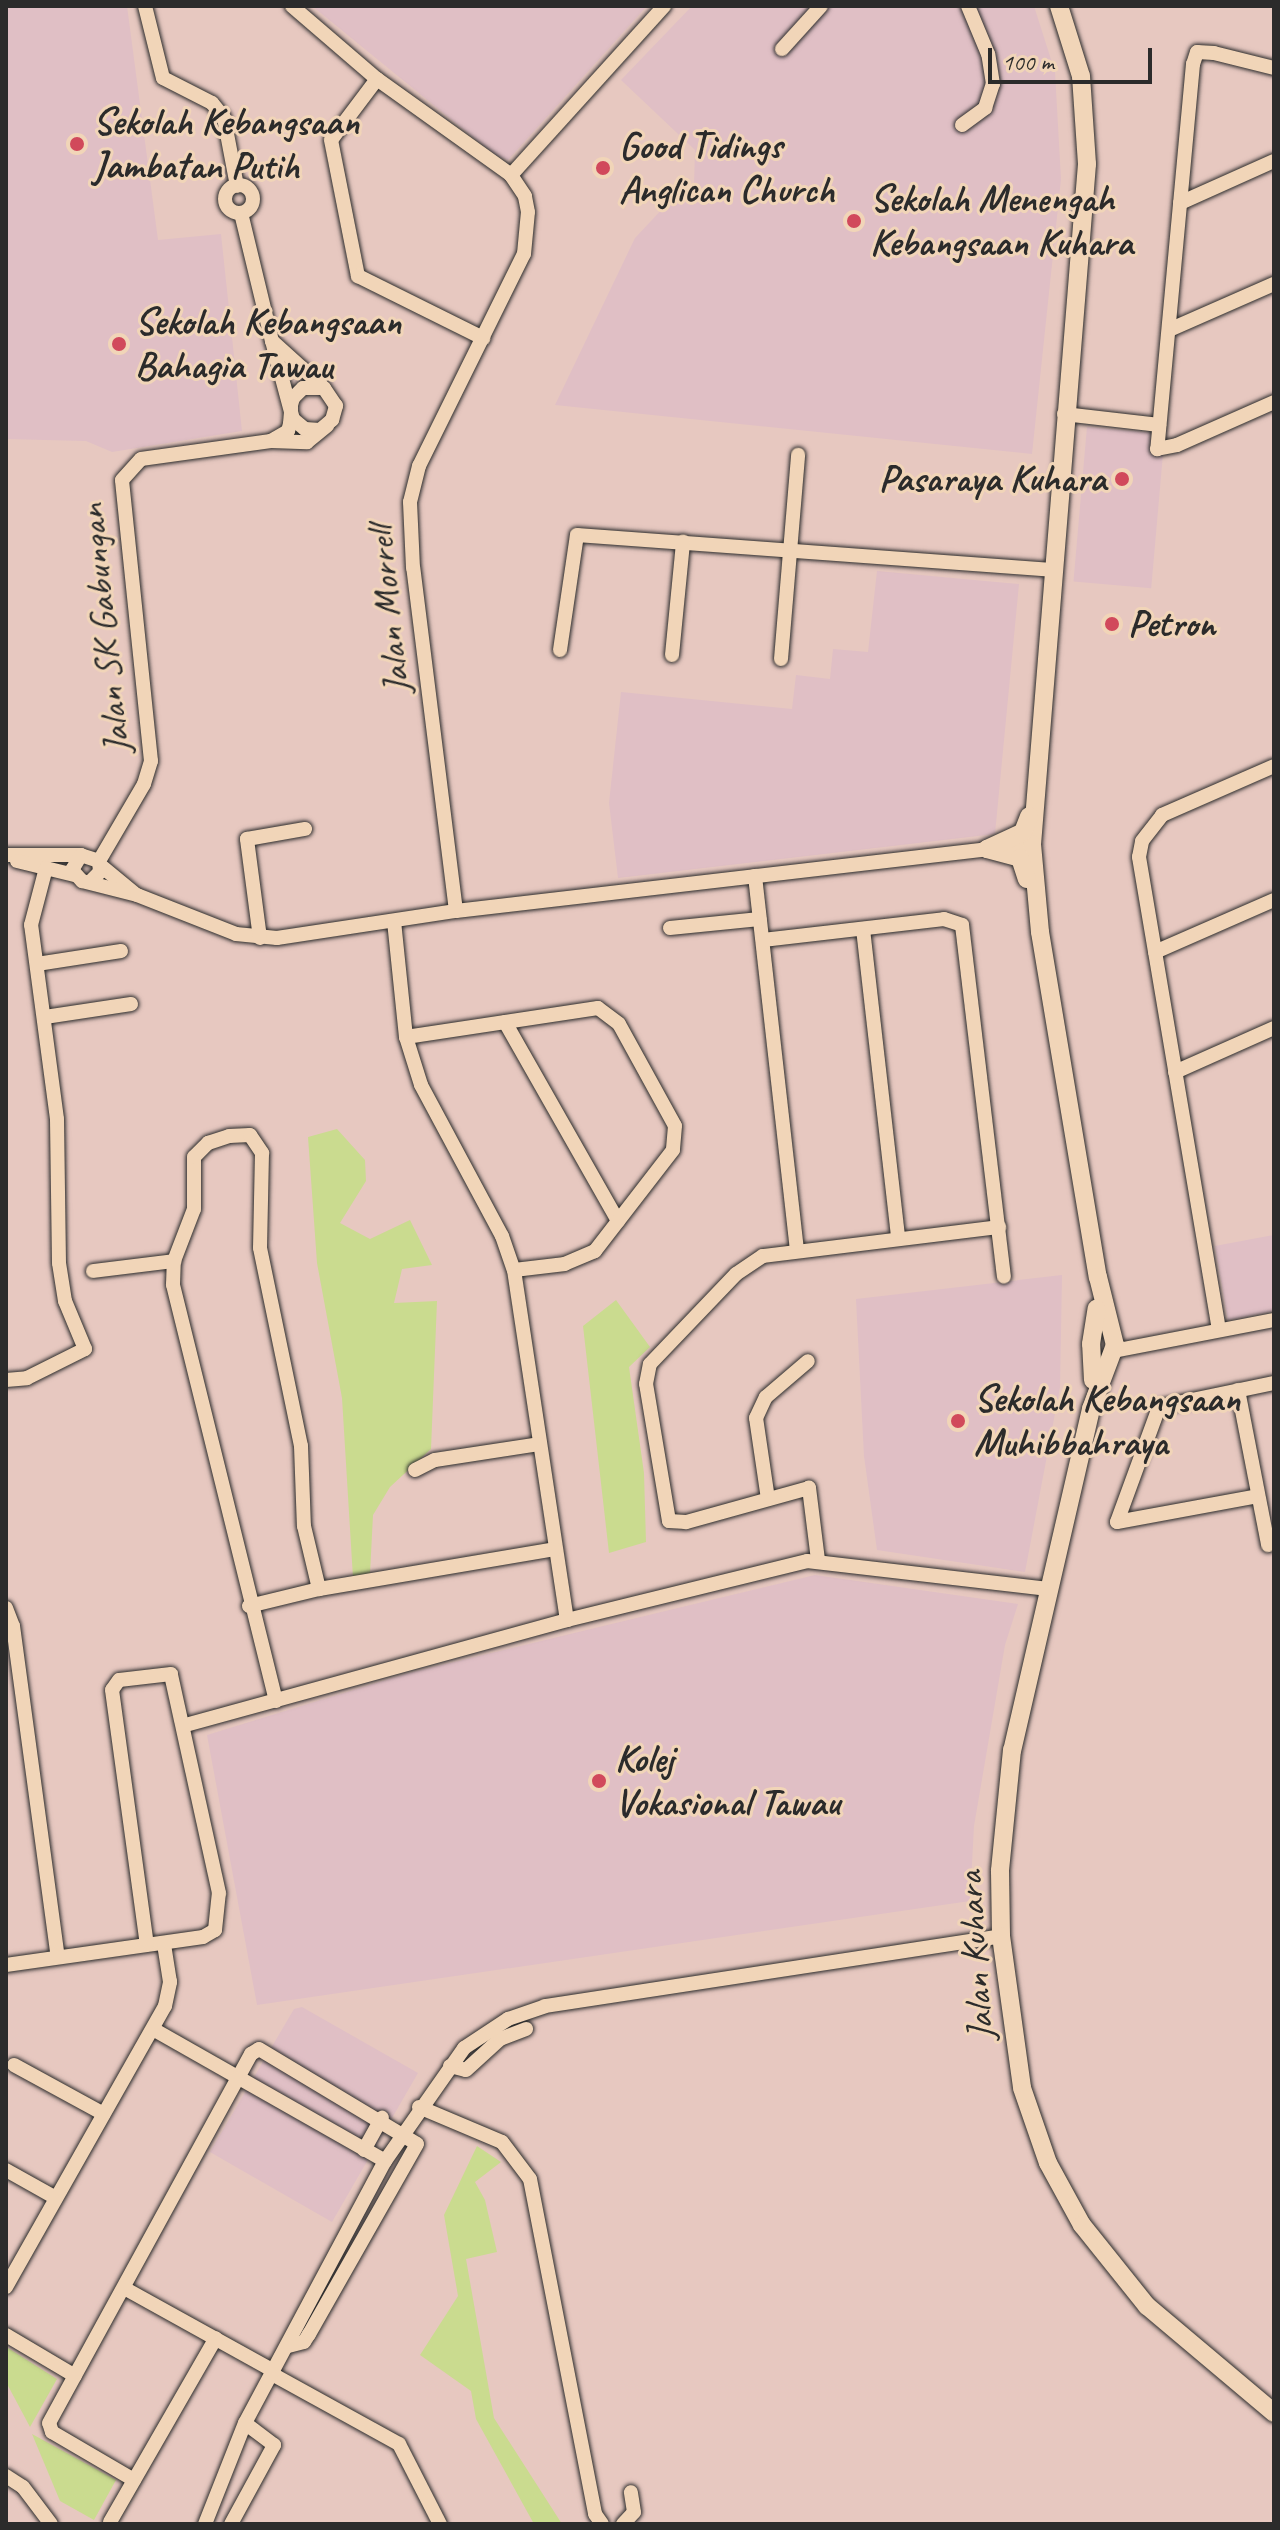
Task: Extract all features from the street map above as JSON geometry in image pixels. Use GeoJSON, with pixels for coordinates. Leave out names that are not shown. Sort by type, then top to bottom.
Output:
{"type":"FeatureCollection","features":[{"type":"Feature","properties":{"kind":"main road"},"geometry":{"type":"LineString","coordinates":[[1040,932],[1032,844],[1033,803],[1088,135],[1081,76],[1059,6]]}},
{"type":"Feature","properties":{"kind":"main road"},"geometry":{"type":"LineString","coordinates":[[987,849],[1023,832],[1033,803]]}},
{"type":"Feature","properties":{"kind":"main road"},"geometry":{"type":"LineString","coordinates":[[987,849],[1024,861],[1033,923],[1040,932]]}},
{"type":"Feature","properties":{"kind":"main road","name":"Jalan Kuhara"},"geometry":{"type":"LineString","coordinates":[[1040,932],[1098,1277],[1106,1344],[1048,1589],[1007,1783],[1001,1936],[1022,2088],[1048,2163],[1082,2225],[1147,2306],[1274,2413]]}},
{"type":"Feature","properties":{"kind":"street"},"geometry":{"type":"LineString","coordinates":[[145,6],[163,78],[212,103],[224,118],[237,186],[229,190],[226,203],[241,213],[272,341],[291,412],[305,429],[327,426],[336,406],[324,388],[272,341]]}},
{"type":"Feature","properties":{"kind":"street"},"geometry":{"type":"LineString","coordinates":[[292,6],[377,79],[511,175],[664,6]]}},
{"type":"Feature","properties":{"kind":"street"},"geometry":{"type":"LineString","coordinates":[[782,49],[821,6]]}},
{"type":"Feature","properties":{"kind":"street"},"geometry":{"type":"LineString","coordinates":[[962,125],[985,108],[993,84],[988,54],[968,6]]}},
{"type":"Feature","properties":{"kind":"street"},"geometry":{"type":"LineString","coordinates":[[1274,68],[1197,52],[1157,449],[1177,445],[1274,402]]}},
{"type":"Feature","properties":{"kind":"street"},"geometry":{"type":"LineString","coordinates":[[377,79],[331,140],[358,276],[483,338]]}},
{"type":"Feature","properties":{"kind":"street"},"geometry":{"type":"LineString","coordinates":[[1180,203],[1274,161]]}},
{"type":"Feature","properties":{"kind":"street","name":"Jalan Morrell"},"geometry":{"type":"LineString","coordinates":[[456,911],[413,568],[410,502],[419,466],[483,338],[527,239],[525,196],[511,175]]}},
{"type":"Feature","properties":{"kind":"street"},"geometry":{"type":"LineString","coordinates":[[1169,330],[1274,284]]}},
{"type":"Feature","properties":{"kind":"street"},"geometry":{"type":"LineString","coordinates":[[271,441],[288,431],[293,398],[303,388],[324,388]]}},
{"type":"Feature","properties":{"kind":"street"},"geometry":{"type":"LineString","coordinates":[[1064,414],[1159,425]]}},
{"type":"Feature","properties":{"kind":"street","name":"Jalan SK Gabungan"},"geometry":{"type":"LineString","coordinates":[[92,859],[144,784],[151,761],[122,480],[132,464],[271,441],[307,442],[327,426]]}},
{"type":"Feature","properties":{"kind":"street"},"geometry":{"type":"LineString","coordinates":[[781,659],[798,455]]}},
{"type":"Feature","properties":{"kind":"street"},"geometry":{"type":"LineString","coordinates":[[560,650],[577,535],[1052,570]]}},
{"type":"Feature","properties":{"kind":"street"},"geometry":{"type":"LineString","coordinates":[[672,655],[683,542]]}},
{"type":"Feature","properties":{"kind":"street"},"geometry":{"type":"LineString","coordinates":[[1219,1330],[1139,857],[1151,826],[1162,815],[1274,766]]}},
{"type":"Feature","properties":{"kind":"street"},"geometry":{"type":"LineString","coordinates":[[260,938],[247,839],[305,829]]}},
{"type":"Feature","properties":{"kind":"street"},"geometry":{"type":"LineString","coordinates":[[6,857],[137,895],[216,928],[260,938],[456,911],[1032,844]]}},
{"type":"Feature","properties":{"kind":"street"},"geometry":{"type":"LineString","coordinates":[[6,857],[92,859],[137,895]]}},
{"type":"Feature","properties":{"kind":"street"},"geometry":{"type":"LineString","coordinates":[[74,875],[73,864],[92,859]]}},
{"type":"Feature","properties":{"kind":"street"},"geometry":{"type":"LineString","coordinates":[[91,881],[92,859]]}},
{"type":"Feature","properties":{"kind":"street"},"geometry":{"type":"LineString","coordinates":[[6,1380],[27,1378],[85,1349],[65,1301],[59,1263],[57,1119],[31,907],[46,868]]}},
{"type":"Feature","properties":{"kind":"street"},"geometry":{"type":"LineString","coordinates":[[755,876],[797,1250]]}},
{"type":"Feature","properties":{"kind":"street"},"geometry":{"type":"LineString","coordinates":[[1155,952],[1274,900]]}},
{"type":"Feature","properties":{"kind":"street"},"geometry":{"type":"LineString","coordinates":[[670,928],[760,919]]}},
{"type":"Feature","properties":{"kind":"street"},"geometry":{"type":"LineString","coordinates":[[763,940],[944,919],[962,925],[1004,1276]]}},
{"type":"Feature","properties":{"kind":"street"},"geometry":{"type":"LineString","coordinates":[[394,921],[406,1037],[421,1085],[499,1229],[514,1270],[567,1620]]}},
{"type":"Feature","properties":{"kind":"street"},"geometry":{"type":"LineString","coordinates":[[863,929],[898,1238]]}},
{"type":"Feature","properties":{"kind":"street"},"geometry":{"type":"LineString","coordinates":[[37,964],[121,951]]}},
{"type":"Feature","properties":{"kind":"street"},"geometry":{"type":"LineString","coordinates":[[45,1017],[131,1004]]}},
{"type":"Feature","properties":{"kind":"street"},"geometry":{"type":"LineString","coordinates":[[406,1037],[598,1008],[619,1024],[653,1084],[677,1137],[673,1150],[586,1257],[514,1270]]}},
{"type":"Feature","properties":{"kind":"street"},"geometry":{"type":"LineString","coordinates":[[505,1022],[618,1221]]}},
{"type":"Feature","properties":{"kind":"street"},"geometry":{"type":"LineString","coordinates":[[1175,1072],[1274,1028]]}},
{"type":"Feature","properties":{"kind":"street"},"geometry":{"type":"LineString","coordinates":[[276,1701],[249,1606],[175,1305],[174,1261],[192,1223],[194,1157],[218,1138],[250,1135],[262,1153],[260,1248],[301,1446],[304,1526],[319,1589]]}},
{"type":"Feature","properties":{"kind":"street"},"geometry":{"type":"LineString","coordinates":[[818,1560],[809,1488],[686,1522],[669,1521],[646,1375],[659,1352],[748,1262],[797,1250],[999,1227]]}},
{"type":"Feature","properties":{"kind":"street"},"geometry":{"type":"LineString","coordinates":[[93,1271],[174,1261]]}},
{"type":"Feature","properties":{"kind":"street"},"geometry":{"type":"LineString","coordinates":[[1106,1344],[1152,1343],[1274,1320]]}},
{"type":"Feature","properties":{"kind":"street"},"geometry":{"type":"LineString","coordinates":[[768,1499],[756,1418],[766,1397],[808,1361]]}},
{"type":"Feature","properties":{"kind":"street"},"geometry":{"type":"LineString","coordinates":[[1258,1496],[1117,1522],[1159,1407],[1274,1383]]}},
{"type":"Feature","properties":{"kind":"street"},"geometry":{"type":"LineString","coordinates":[[1238,1390],[1268,1545]]}},
{"type":"Feature","properties":{"kind":"street"},"geometry":{"type":"LineString","coordinates":[[415,1470],[435,1460],[539,1444]]}},
{"type":"Feature","properties":{"kind":"street"},"geometry":{"type":"LineString","coordinates":[[249,1606],[319,1589],[555,1549]]}},
{"type":"Feature","properties":{"kind":"street"},"geometry":{"type":"LineString","coordinates":[[186,1725],[567,1620],[818,1560],[1048,1589]]}},
{"type":"Feature","properties":{"kind":"street"},"geometry":{"type":"LineString","coordinates":[[6,1608],[13,1626],[58,1957]]}},
{"type":"Feature","properties":{"kind":"street"},"geometry":{"type":"LineString","coordinates":[[6,1965],[58,1957],[164,1943],[203,1937],[220,1922],[186,1725],[171,1674],[114,1683],[147,1945]]}},
{"type":"Feature","properties":{"kind":"street"},"geometry":{"type":"LineString","coordinates":[[205,2524],[245,2423],[385,2161],[419,2107],[464,2048],[492,2028],[545,2006],[1001,1936]]}},
{"type":"Feature","properties":{"kind":"street"},"geometry":{"type":"LineString","coordinates":[[6,2287],[153,2029],[170,1992],[164,1943]]}},
{"type":"Feature","properties":{"kind":"street"},"geometry":{"type":"LineString","coordinates":[[153,2029],[237,2081],[385,2161]]}},
{"type":"Feature","properties":{"kind":"street"},"geometry":{"type":"LineString","coordinates":[[450,2066],[466,2070],[500,2039],[526,2029]]}},
{"type":"Feature","properties":{"kind":"street"},"geometry":{"type":"LineString","coordinates":[[134,2480],[49,2428],[251,2054],[264,2049],[416,2139],[415,2149],[309,2334],[304,2342],[288,2346]]}},
{"type":"Feature","properties":{"kind":"street"},"geometry":{"type":"LineString","coordinates":[[14,2065],[104,2114]]}},
{"type":"Feature","properties":{"kind":"street"},"geometry":{"type":"LineString","coordinates":[[419,2107],[502,2142],[530,2179],[595,2514],[602,2524]]}},
{"type":"Feature","properties":{"kind":"street"},"geometry":{"type":"LineString","coordinates":[[364,2150],[382,2118]]}},
{"type":"Feature","properties":{"kind":"street"},"geometry":{"type":"LineString","coordinates":[[6,2170],[56,2198]]}},
{"type":"Feature","properties":{"kind":"street"},"geometry":{"type":"LineString","coordinates":[[124,2288],[399,2444],[440,2524]]}},
{"type":"Feature","properties":{"kind":"street"},"geometry":{"type":"LineString","coordinates":[[6,2335],[75,2376]]}},
{"type":"Feature","properties":{"kind":"street"},"geometry":{"type":"LineString","coordinates":[[110,2522],[216,2338]]}},
{"type":"Feature","properties":{"kind":"street"},"geometry":{"type":"LineString","coordinates":[[231,2524],[274,2445],[245,2423]]}},
{"type":"Feature","properties":{"kind":"street"},"geometry":{"type":"LineString","coordinates":[[6,2476],[23,2487],[51,2524]]}},
{"type":"Feature","properties":{"kind":"street"},"geometry":{"type":"LineString","coordinates":[[623,2524],[634,2512],[631,2492]]}},
{"type":"Feature","properties":{"kind":"shaded area"},"geometry":{"type":"Polygon","coordinates":[[[6,6],[127,6],[158,240],[221,234],[242,431],[112,452],[86,441],[6,439],[6,6]]]}},
{"type":"Feature","properties":{"kind":"shaded area"},"geometry":{"type":"Polygon","coordinates":[[[312,6],[647,6],[508,160],[496,156],[312,6]]]}},
{"type":"Feature","properties":{"kind":"shaded area","name":"Sekolah Menengah Kebangsaan Kuhara"},"geometry":{"type":"Polygon","coordinates":[[[692,6],[1034,6],[1055,72],[1061,179],[1032,454],[555,405],[635,238],[666,205],[694,186],[695,150],[621,80],[692,6]]]}},
{"type":"Feature","properties":{"kind":"shaded area"},"geometry":{"type":"Polygon","coordinates":[[[1087,427],[1165,434],[1151,588],[1073,581],[1087,427]]]}},
{"type":"Feature","properties":{"kind":"shaded area"},"geometry":{"type":"Polygon","coordinates":[[[877,571],[1019,584],[995,834],[618,878],[609,803],[621,692],[792,709],[796,675],[830,679],[833,649],[868,652],[877,571]]]}},
{"type":"Feature","properties":{"kind":"shaded area"},"geometry":{"type":"Polygon","coordinates":[[[1274,1235],[1274,1311],[1228,1320],[1215,1246],[1274,1235]]]}},
{"type":"Feature","properties":{"kind":"shaded area","name":"Sekolah Kebangsaan Muhibbahraya"},"geometry":{"type":"Polygon","coordinates":[[[1062,1275],[1060,1387],[1025,1572],[877,1550],[864,1456],[856,1299],[1062,1275]]]}},
{"type":"Feature","properties":{"kind":"shaded area","name":"Kolej Vokasional Tawau"},"geometry":{"type":"Polygon","coordinates":[[[815,1575],[1018,1604],[1005,1645],[974,1826],[970,1901],[257,2005],[207,1735],[409,1673],[815,1575]]]}},
{"type":"Feature","properties":{"kind":"shaded area"},"geometry":{"type":"Polygon","coordinates":[[[302,2007],[418,2073],[332,2222],[210,2152],[294,2009],[302,2007]]]}},
{"type":"Feature","properties":{"kind":"green space"},"geometry":{"type":"Polygon","coordinates":[[[337,1129],[365,1160],[366,1181],[340,1223],[370,1239],[410,1220],[432,1265],[402,1269],[394,1303],[437,1301],[431,1449],[390,1487],[373,1515],[370,1574],[353,1578],[342,1398],[317,1263],[308,1137],[337,1129]]]}},
{"type":"Feature","properties":{"kind":"green space"},"geometry":{"type":"Polygon","coordinates":[[[616,1300],[650,1347],[629,1367],[644,1473],[646,1542],[609,1553],[583,1326],[616,1300]]]}},
{"type":"Feature","properties":{"kind":"green space"},"geometry":{"type":"Polygon","coordinates":[[[477,2146],[501,2162],[475,2182],[485,2200],[497,2252],[466,2259],[494,2418],[562,2524],[534,2524],[476,2419],[471,2391],[420,2355],[458,2296],[444,2215],[477,2146]]]}},
{"type":"Feature","properties":{"kind":"green space"},"geometry":{"type":"Polygon","coordinates":[[[8,2348],[57,2379],[30,2427],[6,2382],[8,2348]]]}},
{"type":"Feature","properties":{"kind":"green space"},"geometry":{"type":"Polygon","coordinates":[[[32,2434],[116,2480],[94,2520],[60,2501],[32,2434]]]}},
{"type":"Feature","properties":{"kind":"place","name":"Sekolah Kebangsaan Jambatan Putih"},"geometry":{"type":"Point","coordinates":[77,144]}},
{"type":"Feature","properties":{"kind":"place","name":"Good Tidings Anglican Church"},"geometry":{"type":"Point","coordinates":[603,168]}},
{"type":"Feature","properties":{"kind":"place","name":"Sekolah Menengah Kebangsaan Kuhara"},"geometry":{"type":"Point","coordinates":[854,221]}},
{"type":"Feature","properties":{"kind":"place","name":"Sekolah Kebangsaan Bahagia Tawau"},"geometry":{"type":"Point","coordinates":[119,344]}},
{"type":"Feature","properties":{"kind":"place","name":"Pasaraya Kuhara"},"geometry":{"type":"Point","coordinates":[1122,479]}},
{"type":"Feature","properties":{"kind":"place","name":"Petron"},"geometry":{"type":"Point","coordinates":[1112,624]}},
{"type":"Feature","properties":{"kind":"place","name":"Sekolah Kebangsaan Muhibbahraya"},"geometry":{"type":"Point","coordinates":[958,1421]}},
{"type":"Feature","properties":{"kind":"place","name":"Kolej Vokasional Tawau"},"geometry":{"type":"Point","coordinates":[599,1781]}}]}
